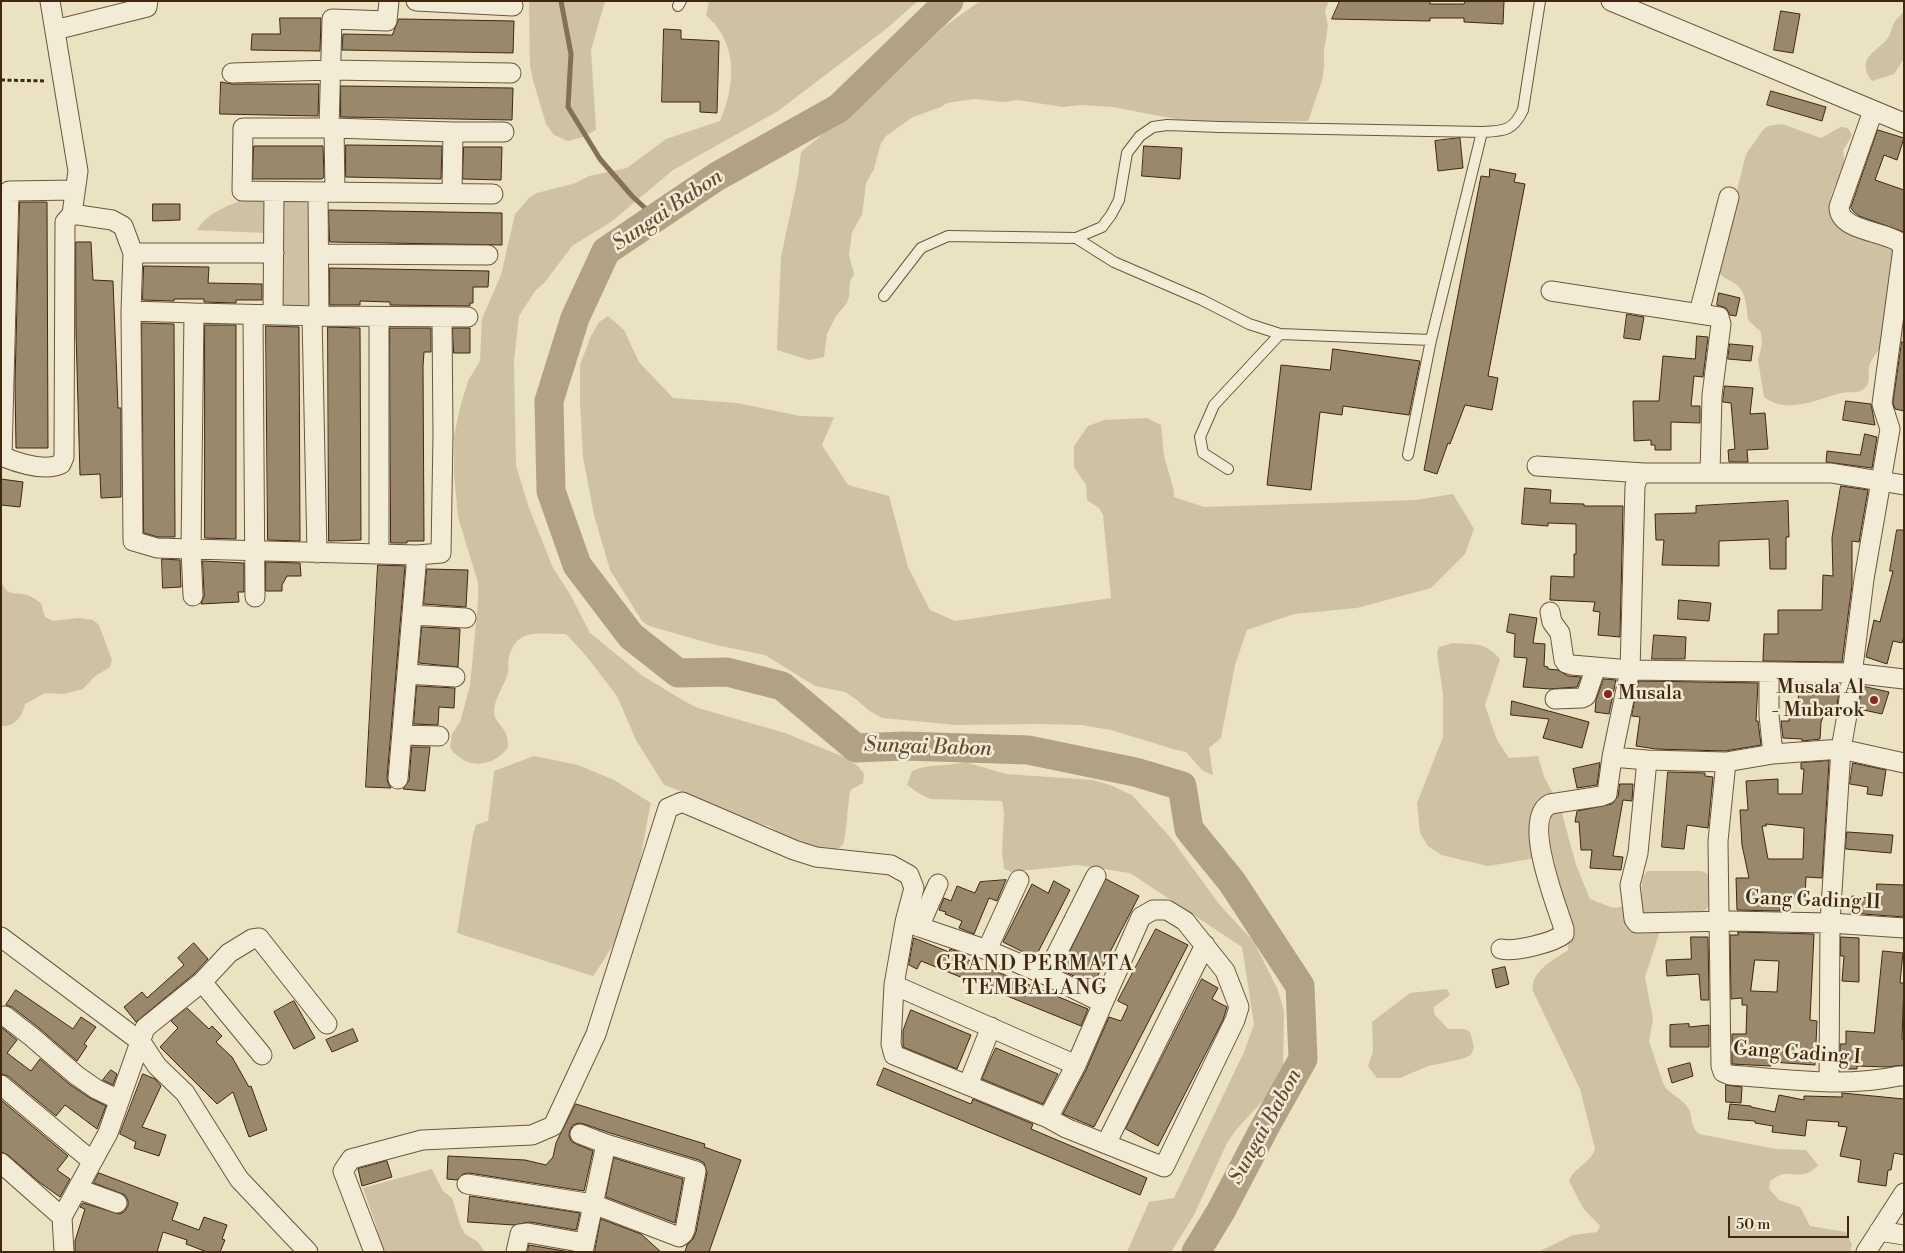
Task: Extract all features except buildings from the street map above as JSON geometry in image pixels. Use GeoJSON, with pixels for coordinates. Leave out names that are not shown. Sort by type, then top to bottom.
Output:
{"type":"FeatureCollection","features":[{"type":"Feature","properties":{"kind":"street"},"geometry":{"type":"LineString","coordinates":[[50,1],[78,171],[72,214],[65,222],[64,457],[61,464],[54,468],[16,461],[1,456],[9,191],[75,190]]}},
{"type":"Feature","properties":{"kind":"street"},"geometry":{"type":"LineString","coordinates":[[55,30],[147,7],[148,1]]}},
{"type":"Feature","properties":{"kind":"street"},"geometry":{"type":"LineString","coordinates":[[318,553],[315,316],[319,254],[327,192],[332,128],[332,19],[387,21],[389,1]]}},
{"type":"Feature","properties":{"kind":"street"},"geometry":{"type":"LineString","coordinates":[[416,1],[513,6]]}},
{"type":"Feature","properties":{"kind":"street"},"geometry":{"type":"LineString","coordinates":[[1611,1],[1904,123]]}},
{"type":"Feature","properties":{"kind":"street"},"geometry":{"type":"LineString","coordinates":[[232,73],[331,70],[511,72]]}},
{"type":"Feature","properties":{"kind":"street"},"geometry":{"type":"LineString","coordinates":[[1829,1082],[1830,923],[1841,749],[1864,580],[1890,430],[1882,404],[1903,248],[1899,242],[1858,227],[1843,219],[1839,212],[1873,110]]}},
{"type":"Feature","properties":{"kind":"street"},"geometry":{"type":"LineString","coordinates":[[493,194],[242,191],[243,128],[504,132]]}},
{"type":"Feature","properties":{"kind":"street"},"geometry":{"type":"LineString","coordinates":[[452,193],[453,132]]}},
{"type":"Feature","properties":{"kind":"street"},"geometry":{"type":"LineString","coordinates":[[273,315],[274,192]]}},
{"type":"Feature","properties":{"kind":"street"},"geometry":{"type":"LineString","coordinates":[[1699,313],[1729,197]]}},
{"type":"Feature","properties":{"kind":"street"},"geometry":{"type":"LineString","coordinates":[[72,214],[112,220],[122,226],[133,253],[131,311],[133,541],[157,548],[417,556],[441,553],[442,318]]}},
{"type":"Feature","properties":{"kind":"street"},"geometry":{"type":"LineString","coordinates":[[133,253],[274,253]]}},
{"type":"Feature","properties":{"kind":"street"},"geometry":{"type":"LineString","coordinates":[[319,254],[488,255]]}},
{"type":"Feature","properties":{"kind":"street"},"geometry":{"type":"LineString","coordinates":[[1551,291],[1719,317],[1721,324],[1712,395],[1710,473]]}},
{"type":"Feature","properties":{"kind":"street"},"geometry":{"type":"LineString","coordinates":[[131,311],[315,316],[468,317]]}},
{"type":"Feature","properties":{"kind":"street"},"geometry":{"type":"LineString","coordinates":[[193,596],[191,549],[194,313]]}},
{"type":"Feature","properties":{"kind":"street"},"geometry":{"type":"LineString","coordinates":[[253,314],[255,597]]}},
{"type":"Feature","properties":{"kind":"street"},"geometry":{"type":"LineString","coordinates":[[379,317],[379,554]]}},
{"type":"Feature","properties":{"kind":"street"},"geometry":{"type":"LineString","coordinates":[[1537,466],[1644,473],[1831,473],[1904,485]]}},
{"type":"Feature","properties":{"kind":"street"},"geometry":{"type":"LineString","coordinates":[[1501,949],[1513,950],[1538,944],[1564,934],[1542,858],[1539,822],[1544,808],[1550,804],[1607,794],[1612,758],[1630,670],[1635,486],[1638,476],[1644,473]]}},
{"type":"Feature","properties":{"kind":"street"},"geometry":{"type":"LineString","coordinates":[[398,779],[417,556]]}},
{"type":"Feature","properties":{"kind":"street"},"geometry":{"type":"LineString","coordinates":[[1550,612],[1552,622],[1560,633],[1566,663],[1572,665],[1630,670],[1852,673],[1904,679]]}},
{"type":"Feature","properties":{"kind":"street"},"geometry":{"type":"LineString","coordinates":[[412,615],[466,618]]}},
{"type":"Feature","properties":{"kind":"street"},"geometry":{"type":"LineString","coordinates":[[1555,699],[1582,698],[1586,696],[1596,667]]}},
{"type":"Feature","properties":{"kind":"street"},"geometry":{"type":"LineString","coordinates":[[1769,672],[1769,715],[1773,754]]}},
{"type":"Feature","properties":{"kind":"street"},"geometry":{"type":"LineString","coordinates":[[407,674],[455,677]]}},
{"type":"Feature","properties":{"kind":"street"},"geometry":{"type":"LineString","coordinates":[[402,735],[439,736]]}},
{"type":"Feature","properties":{"kind":"street"},"geometry":{"type":"LineString","coordinates":[[1612,758],[1726,762],[1773,754],[1841,749],[1904,763]]}},
{"type":"Feature","properties":{"kind":"street","name":"Gang Gading II"},"geometry":{"type":"LineString","coordinates":[[1647,760],[1638,853],[1630,885],[1635,921],[1637,923],[1720,921],[1830,923],[1904,928]]}},
{"type":"Feature","properties":{"kind":"street"},"geometry":{"type":"LineString","coordinates":[[1720,921],[1718,841],[1726,762]]}},
{"type":"Feature","properties":{"kind":"street"},"geometry":{"type":"LineString","coordinates":[[374,1252],[343,1171],[351,1159],[422,1140],[532,1135],[553,1126],[596,1034],[668,808],[682,802],[794,850],[816,857],[891,865],[909,875],[914,888],[912,925],[894,985],[891,1044],[894,1055],[1048,1118],[1066,1128],[1164,1167],[1235,1020],[1239,1007],[1225,971],[1185,921],[1167,910],[1153,910],[1141,917],[1076,1065],[1048,1118]]}},
{"type":"Feature","properties":{"kind":"street"},"geometry":{"type":"LineString","coordinates":[[1046,975],[1096,876]]}},
{"type":"Feature","properties":{"kind":"street"},"geometry":{"type":"LineString","coordinates":[[987,950],[1019,880]]}},
{"type":"Feature","properties":{"kind":"street"},"geometry":{"type":"LineString","coordinates":[[912,925],[938,884]]}},
{"type":"Feature","properties":{"kind":"street","name":"Gang Gading I"},"geometry":{"type":"LineString","coordinates":[[1720,921],[1721,1066],[1723,1072],[1829,1082],[1870,1082],[1904,1076]]}},
{"type":"Feature","properties":{"kind":"street"},"geometry":{"type":"LineString","coordinates":[[912,925],[987,950],[1046,975],[1103,1003]]}},
{"type":"Feature","properties":{"kind":"street"},"geometry":{"type":"LineString","coordinates":[[1,937],[141,1042],[157,1066],[186,1093],[239,1179],[308,1252]]}},
{"type":"Feature","properties":{"kind":"street"},"geometry":{"type":"LineString","coordinates":[[64,1252],[62,1217],[108,1133],[146,1028],[202,982],[230,953],[252,938],[259,938],[327,1024]]}},
{"type":"Feature","properties":{"kind":"street"},"geometry":{"type":"LineString","coordinates":[[1106,1144],[1205,945]]}},
{"type":"Feature","properties":{"kind":"street"},"geometry":{"type":"LineString","coordinates":[[202,982],[262,1055]]}},
{"type":"Feature","properties":{"kind":"street"},"geometry":{"type":"LineString","coordinates":[[894,985],[1076,1065]]}},
{"type":"Feature","properties":{"kind":"street"},"geometry":{"type":"LineString","coordinates":[[5,1016],[32,1036],[96,1090],[119,1100]]}},
{"type":"Feature","properties":{"kind":"street"},"geometry":{"type":"LineString","coordinates":[[968,1085],[991,1027]]}},
{"type":"Feature","properties":{"kind":"street"},"geometry":{"type":"LineString","coordinates":[[1,1085],[92,1162]]}},
{"type":"Feature","properties":{"kind":"street"},"geometry":{"type":"LineString","coordinates":[[467,1184],[593,1204],[676,1238],[681,1236],[684,1230],[696,1171],[606,1144],[580,1134]]}},
{"type":"Feature","properties":{"kind":"street"},"geometry":{"type":"LineString","coordinates":[[516,1252],[520,1234],[528,1233],[584,1247],[606,1144]]}},
{"type":"Feature","properties":{"kind":"street"},"geometry":{"type":"LineString","coordinates":[[6,1172],[62,1217]]}},
{"type":"Feature","properties":{"kind":"street"},"geometry":{"type":"LineString","coordinates":[[78,1189],[117,1203]]}},
{"type":"Feature","properties":{"kind":"street"},"geometry":{"type":"LineString","coordinates":[[1866,1252],[1904,1194]]}},
{"type":"Feature","properties":{"kind":"street"},"geometry":{"type":"LineString","coordinates":[[1879,1231],[1904,1235]]}},
{"type":"Feature","properties":{"kind":"lane"},"geometry":{"type":"LineString","coordinates":[[884,296],[921,248],[948,236],[1076,238],[1102,227],[1119,200],[1127,153],[1140,136],[1153,127],[1167,125],[1482,132],[1508,129],[1517,122],[1523,110],[1540,1]]}},
{"type":"Feature","properties":{"kind":"lane"},"geometry":{"type":"LineString","coordinates":[[1408,455],[1431,340],[1482,132]]}},
{"type":"Feature","properties":{"kind":"lane"},"geometry":{"type":"LineString","coordinates":[[1076,238],[1114,262],[1202,300],[1249,324],[1280,334],[1431,340]]}},
{"type":"Feature","properties":{"kind":"lane"},"geometry":{"type":"LineString","coordinates":[[1228,469],[1203,454],[1200,437],[1214,405],[1280,334]]}},
{"type":"Feature","properties":{"kind":"path"},"geometry":{"type":"LineString","coordinates":[[1,80],[64,82]]}},
{"type":"Feature","properties":{"kind":"shaded area"},"geometry":{"type":"Polygon","coordinates":[[[529,1],[605,1],[591,50],[596,130],[583,137],[568,141],[554,135],[546,124],[530,66],[529,1]]]}},
{"type":"Feature","properties":{"kind":"shaded area"},"geometry":{"type":"Polygon","coordinates":[[[709,1],[918,1],[886,29],[778,111],[673,170],[611,222],[572,246],[545,282],[535,291],[519,316],[514,361],[516,466],[529,508],[553,568],[570,594],[590,633],[643,676],[698,708],[785,733],[844,757],[858,766],[864,774],[863,783],[850,792],[843,844],[830,853],[786,838],[769,826],[739,818],[702,802],[696,797],[664,785],[636,740],[617,696],[587,657],[566,634],[532,634],[518,640],[513,647],[508,660],[508,674],[494,707],[495,718],[504,730],[508,740],[508,747],[502,754],[487,763],[479,764],[463,760],[450,748],[452,734],[460,722],[470,686],[478,602],[478,583],[458,517],[454,474],[454,436],[468,381],[480,361],[482,319],[501,275],[515,214],[530,197],[537,193],[576,183],[589,176],[627,168],[666,139],[720,121],[728,97],[731,61],[724,38],[716,25],[706,15],[709,1]]]}},
{"type":"Feature","properties":{"kind":"shaded area"},"geometry":{"type":"Polygon","coordinates":[[[980,1],[1329,1],[1325,11],[1328,26],[1322,81],[1308,121],[1191,122],[1113,107],[1081,105],[1063,107],[1018,100],[1004,102],[974,99],[947,103],[913,117],[886,136],[881,143],[874,169],[866,183],[862,215],[852,232],[849,255],[854,274],[850,281],[849,296],[847,303],[836,316],[827,334],[824,357],[809,360],[777,350],[781,257],[798,177],[801,152],[895,74],[945,26],[980,1]]]}},
{"type":"Feature","properties":{"kind":"shaded area"},"geometry":{"type":"Polygon","coordinates":[[[1904,11],[1904,59],[1894,74],[1872,81],[1867,73],[1866,61],[1888,38],[1893,25],[1904,11]]]}},
{"type":"Feature","properties":{"kind":"shaded area"},"geometry":{"type":"Polygon","coordinates":[[[1782,124],[1821,138],[1841,127],[1848,128],[1852,135],[1843,151],[1843,166],[1832,194],[1830,209],[1870,241],[1904,253],[1904,341],[1883,344],[1871,361],[1868,384],[1862,391],[1841,393],[1812,402],[1792,405],[1782,405],[1764,397],[1758,360],[1762,344],[1761,332],[1748,320],[1745,299],[1741,290],[1717,270],[1746,154],[1763,130],[1768,126],[1782,124]]]}},
{"type":"Feature","properties":{"kind":"shaded area"},"geometry":{"type":"Polygon","coordinates":[[[251,197],[266,197],[266,229],[264,233],[197,230],[213,214],[251,197]]]}},
{"type":"Feature","properties":{"kind":"shaded area"},"geometry":{"type":"Polygon","coordinates":[[[309,202],[310,305],[282,305],[281,203],[309,202]]]}},
{"type":"Feature","properties":{"kind":"shaded area"},"geometry":{"type":"Polygon","coordinates":[[[608,316],[624,330],[639,362],[673,398],[737,403],[800,416],[834,417],[822,445],[848,485],[889,496],[908,567],[930,610],[955,621],[1111,598],[1103,515],[1099,508],[1087,500],[1086,485],[1074,467],[1074,446],[1088,426],[1104,420],[1147,418],[1161,425],[1164,456],[1174,497],[1204,507],[1416,500],[1453,494],[1474,529],[1465,554],[1431,588],[1357,608],[1294,614],[1247,630],[1235,665],[1221,738],[1209,748],[1213,775],[1203,771],[1186,752],[1111,730],[1081,725],[956,725],[882,718],[868,710],[845,692],[815,686],[765,655],[716,645],[649,626],[642,621],[610,570],[594,515],[583,457],[580,365],[591,336],[599,322],[608,316]]]}},
{"type":"Feature","properties":{"kind":"shaded area"},"geometry":{"type":"Polygon","coordinates":[[[1,581],[9,592],[29,596],[41,603],[45,617],[53,621],[78,618],[93,620],[99,625],[112,660],[110,667],[94,677],[83,689],[64,694],[45,693],[25,704],[20,717],[14,723],[6,726],[1,726],[1,581]]]}},
{"type":"Feature","properties":{"kind":"shaded area"},"geometry":{"type":"Polygon","coordinates":[[[1453,643],[1479,645],[1489,649],[1500,659],[1485,705],[1497,740],[1509,758],[1538,756],[1544,777],[1560,806],[1576,865],[1590,899],[1613,908],[1628,906],[1641,893],[1643,877],[1647,871],[1702,871],[1709,875],[1710,905],[1699,917],[1660,931],[1645,977],[1653,1019],[1649,1041],[1663,1083],[1668,1090],[1685,1104],[1690,1112],[1694,1128],[1699,1134],[1776,1149],[1806,1150],[1818,1165],[1806,1174],[1784,1174],[1778,1176],[1770,1181],[1769,1189],[1779,1200],[1800,1207],[1810,1226],[1846,1232],[1852,1245],[1850,1252],[1538,1252],[1573,1235],[1597,1232],[1600,1226],[1583,1208],[1569,1181],[1571,1176],[1590,1158],[1595,1149],[1580,1089],[1533,991],[1533,984],[1539,972],[1568,950],[1569,925],[1545,865],[1531,859],[1488,866],[1441,855],[1428,846],[1420,833],[1417,803],[1443,737],[1443,694],[1437,653],[1439,647],[1453,643]]]}},
{"type":"Feature","properties":{"kind":"shaded area"},"geometry":{"type":"Polygon","coordinates":[[[534,756],[578,765],[614,780],[651,803],[636,880],[627,914],[614,942],[593,976],[457,933],[473,835],[476,825],[488,821],[494,771],[534,756]]]}},
{"type":"Feature","properties":{"kind":"shaded area"},"geometry":{"type":"Polygon","coordinates":[[[965,762],[1006,774],[1093,780],[1132,795],[1170,837],[1219,904],[1254,942],[1278,990],[1284,1011],[1283,1069],[1279,1083],[1236,1130],[1227,1143],[1194,1215],[1171,1252],[1127,1252],[1149,1202],[1174,1198],[1244,1052],[1254,1024],[1242,947],[1130,873],[1078,865],[1010,872],[1004,869],[1002,852],[1004,813],[1002,801],[931,799],[907,785],[912,771],[925,767],[965,762]]]}},
{"type":"Feature","properties":{"kind":"shaded area"},"geometry":{"type":"Polygon","coordinates":[[[1447,989],[1450,995],[1434,1007],[1434,1014],[1448,1029],[1464,1029],[1470,1032],[1474,1047],[1471,1055],[1462,1059],[1428,1066],[1400,1078],[1377,1078],[1368,1066],[1373,1051],[1372,1022],[1410,993],[1447,989]]]}},
{"type":"Feature","properties":{"kind":"shaded area"},"geometry":{"type":"Polygon","coordinates":[[[432,1169],[443,1191],[452,1198],[465,1234],[478,1242],[485,1252],[382,1252],[376,1225],[363,1188],[432,1169]]]}},
{"type":"Feature","properties":{"kind":"waterway"},"geometry":{"type":"LineString","coordinates":[[561,1],[571,54],[568,107],[600,159],[632,196],[656,218]]}},
{"type":"Feature","properties":{"kind":"waterway","name":"Sungai Babon"},"geometry":{"type":"LineString","coordinates":[[949,1],[839,108],[716,177],[606,251],[575,318],[549,401],[551,491],[577,565],[631,636],[678,673],[727,672],[782,686],[856,748],[904,746],[1028,750],[1135,772],[1182,786],[1189,829],[1232,882],[1300,986],[1303,1059],[1221,1211],[1196,1252]]}},
{"type":"Feature","properties":{"kind":"place","name":"Musala"},"geometry":{"type":"Point","coordinates":[1608,694]}},
{"type":"Feature","properties":{"kind":"place","name":"Musala Al - Mubarok"},"geometry":{"type":"Point","coordinates":[1874,700]}},
{"type":"Feature","properties":{"kind":"district","name":"GRAND PERMATA TEMBALANG"},"geometry":{"type":"Point","coordinates":[1035,977]}}]}
